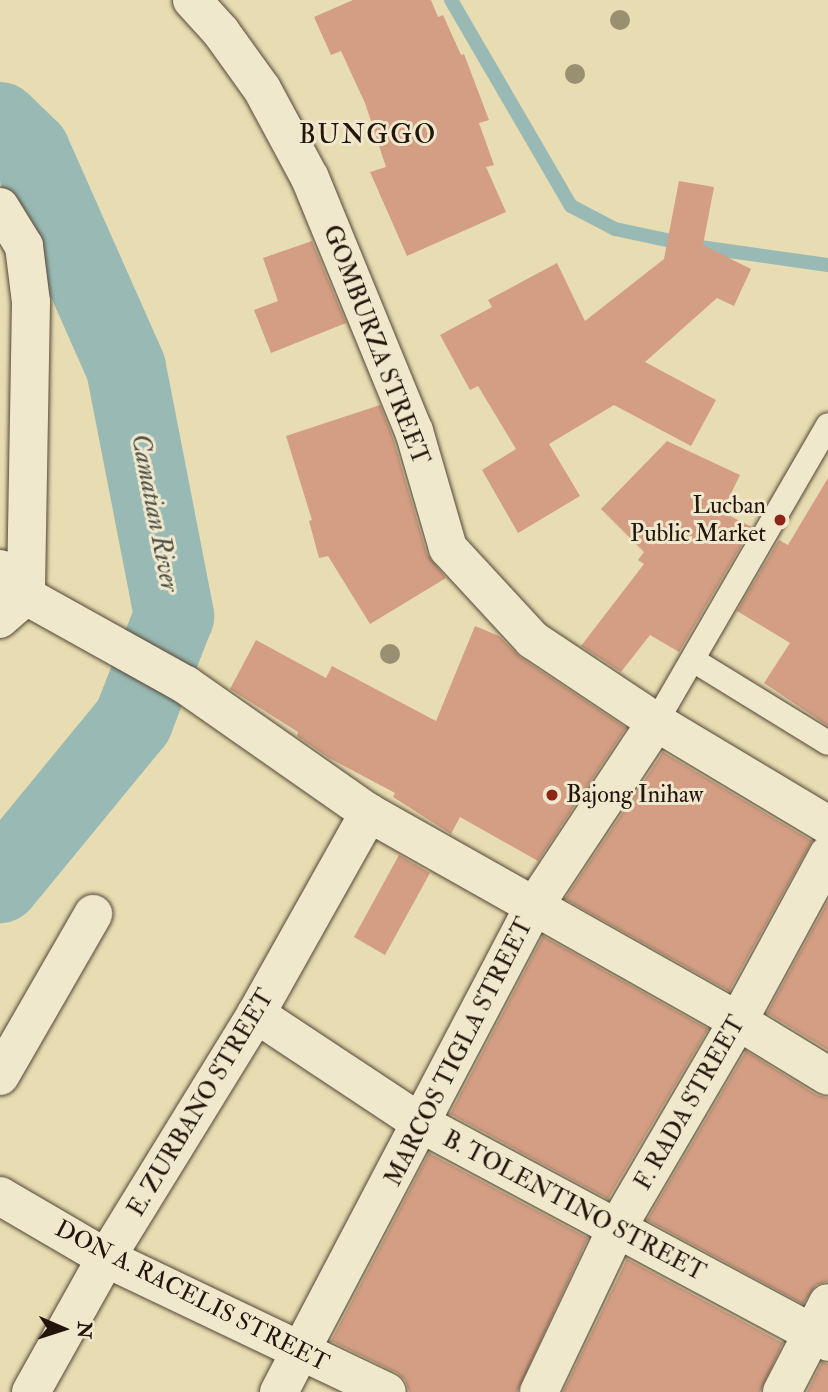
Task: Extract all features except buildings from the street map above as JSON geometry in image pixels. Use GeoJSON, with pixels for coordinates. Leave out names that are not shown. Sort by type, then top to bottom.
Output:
{"type":"FeatureCollection","features":[{"type":"Feature","properties":{"kind":"street","name":"GOMBURZA STREET"},"geometry":{"type":"LineString","coordinates":[[192,0],[221,32],[262,89],[310,178],[414,431],[449,548],[533,640],[656,722],[828,825]]}},
{"type":"Feature","properties":{"kind":"street"},"geometry":{"type":"LineString","coordinates":[[0,207],[24,246],[31,302],[9,595],[186,685],[369,813],[533,908],[738,1021],[828,1076]]}},
{"type":"Feature","properties":{"kind":"street","name":"MARCOS TIGLA STREET"},"geometry":{"type":"LineString","coordinates":[[279,1392],[533,908],[656,722]]}},
{"type":"Feature","properties":{"kind":"street","name":"E. ZURBANO STREET"},"geometry":{"type":"LineString","coordinates":[[31,1392],[106,1258],[256,1014],[369,813]]}},
{"type":"Feature","properties":{"kind":"street","name":"F. RADA STREET"},"geometry":{"type":"LineString","coordinates":[[539,1392],[617,1228],[738,1021],[828,855]]}},
{"type":"Feature","properties":{"kind":"street"},"geometry":{"type":"LineString","coordinates":[[0,1076],[93,915]]}},
{"type":"Feature","properties":{"kind":"street","name":"B. TOLENTINO STREET"},"geometry":{"type":"LineString","coordinates":[[256,1014],[422,1124],[617,1228],[823,1326]]}},
{"type":"Feature","properties":{"kind":"street","name":"DON A. RACELIS STREET"},"geometry":{"type":"LineString","coordinates":[[0,1196],[106,1258],[387,1392]]}},
{"type":"Feature","properties":{"kind":"street"},"geometry":{"type":"LineString","coordinates":[[782,1392],[823,1326]]}},
{"type":"Feature","properties":{"kind":"lane"},"geometry":{"type":"LineString","coordinates":[[656,722],[828,425]]}},
{"type":"Feature","properties":{"kind":"lane"},"geometry":{"type":"LineString","coordinates":[[693,660],[828,743]]}},
{"type":"Feature","properties":{"kind":"waterway"},"geometry":{"type":"LineString","coordinates":[[451,0],[571,206],[615,229],[700,247],[828,265]]}},
{"type":"Feature","properties":{"kind":"waterway","name":"Camatian River"},"geometry":{"type":"LineString","coordinates":[[0,122],[30,151],[126,368],[174,616],[133,721],[0,883]]}},
{"type":"Feature","properties":{"kind":"place","name":"Lucban Public Market"},"geometry":{"type":"Point","coordinates":[780,520]}},
{"type":"Feature","properties":{"kind":"place","name":"Bajong Inihaw"},"geometry":{"type":"Point","coordinates":[552,795]}},
{"type":"Feature","properties":{"kind":"district","name":"BUNGGO"},"geometry":{"type":"Point","coordinates":[368,136]}}]}
